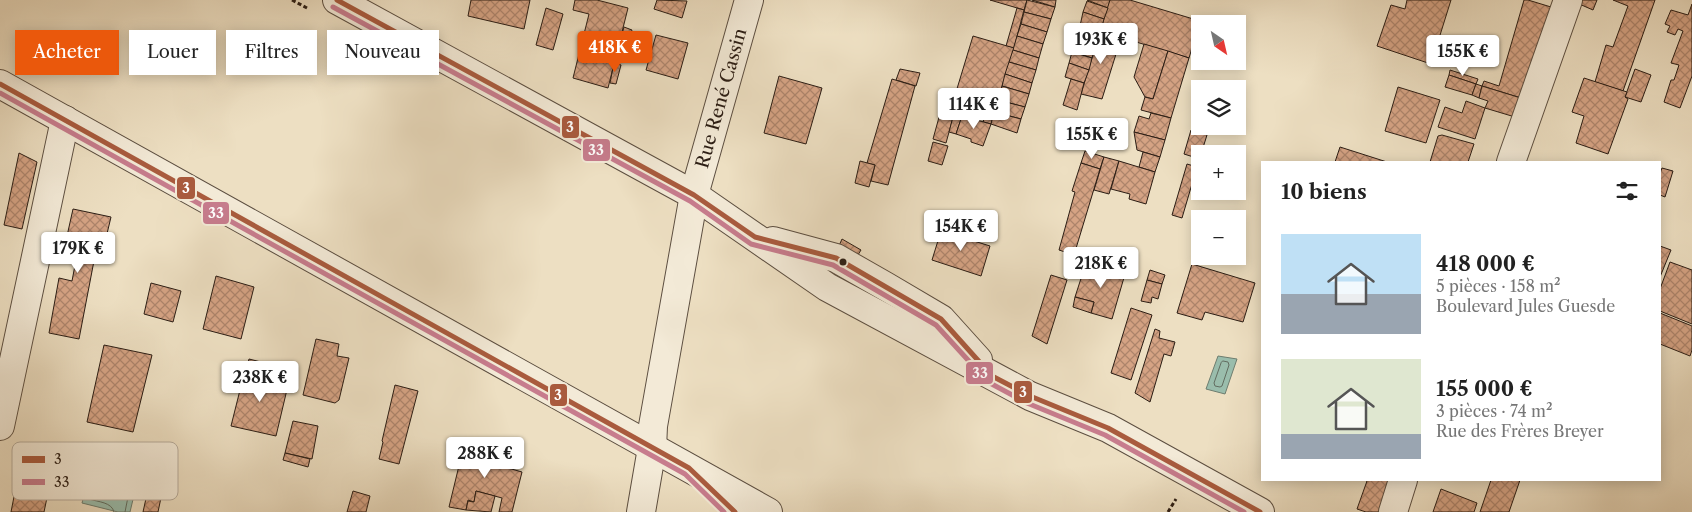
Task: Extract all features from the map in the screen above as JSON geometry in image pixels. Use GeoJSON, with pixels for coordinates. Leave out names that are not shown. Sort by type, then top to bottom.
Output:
{"type":"FeatureCollection","features":[{"type":"Feature","properties":{"kind":"street"},"geometry":{"type":"LineString","coordinates":[[337,0],[694,194],[827,286],[1030,396],[1108,428],[1260,512]]}},
{"type":"Feature","properties":{"kind":"street","name":"Rue René Cassin"},"geometry":{"type":"LineString","coordinates":[[641,512],[652,448],[653,426],[694,194],[750,0]]}},
{"type":"Feature","properties":{"kind":"street"},"geometry":{"type":"LineString","coordinates":[[1511,161],[1568,0]]}},
{"type":"Feature","properties":{"kind":"street"},"geometry":{"type":"LineString","coordinates":[[0,84],[768,512]]}},
{"type":"Feature","properties":{"kind":"street"},"geometry":{"type":"LineString","coordinates":[[0,426],[65,120]]}},
{"type":"Feature","properties":{"kind":"street"},"geometry":{"type":"LineString","coordinates":[[688,468],[735,512]]}},
{"type":"Feature","properties":{"kind":"street"},"geometry":{"type":"LineString","coordinates":[[1393,512],[1403,481]]}},
{"type":"Feature","properties":{"kind":"water"},"geometry":{"type":"Polygon","coordinates":[[[1218,356],[1237,359],[1225,394],[1206,389],[1218,356]]]}},
{"type":"Feature","properties":{"kind":"water"},"geometry":{"type":"Polygon","coordinates":[[[83,500],[133,500],[130,512],[118,512],[82,503],[83,500]]]}},
{"type":"Feature","properties":{"kind":"building"},"geometry":{"type":"Polygon","coordinates":[[[471,0],[530,0],[524,29],[468,16],[471,0]]]}},
{"type":"Feature","properties":{"kind":"building"},"geometry":{"type":"Polygon","coordinates":[[[575,0],[597,0],[628,8],[608,88],[573,78],[589,14],[573,10],[575,0]]]}},
{"type":"Feature","properties":{"kind":"building"},"geometry":{"type":"Polygon","coordinates":[[[657,0],[687,1],[682,18],[654,9],[657,0]]]}},
{"type":"Feature","properties":{"kind":"building"},"geometry":{"type":"Polygon","coordinates":[[[990,0],[1027,0],[1024,10],[990,0]]]}},
{"type":"Feature","properties":{"kind":"building"},"geometry":{"type":"Polygon","coordinates":[[[1027,0],[1055,7],[1051,19],[1024,12],[1027,0]]]}},
{"type":"Feature","properties":{"kind":"building"},"geometry":{"type":"Polygon","coordinates":[[[1032,0],[1056,0],[1055,7],[1032,0]]]}},
{"type":"Feature","properties":{"kind":"building"},"geometry":{"type":"Polygon","coordinates":[[[1087,0],[1110,0],[1108,8],[1087,0]]]}},
{"type":"Feature","properties":{"kind":"building"},"geometry":{"type":"Polygon","coordinates":[[[1110,0],[1130,0],[1191,18],[1191,51],[1189,58],[1100,31],[1110,0]]]}},
{"type":"Feature","properties":{"kind":"building"},"geometry":{"type":"Polygon","coordinates":[[[1407,0],[1451,0],[1431,64],[1377,46],[1391,5],[1405,9],[1407,0]]]}},
{"type":"Feature","properties":{"kind":"building"},"geometry":{"type":"Polygon","coordinates":[[[1524,0],[1551,7],[1521,98],[1482,86],[1484,81],[1499,86],[1524,0]]]}},
{"type":"Feature","properties":{"kind":"building"},"geometry":{"type":"Polygon","coordinates":[[[1579,0],[1597,0],[1593,10],[1577,3],[1579,0]]]}},
{"type":"Feature","properties":{"kind":"building"},"geometry":{"type":"Polygon","coordinates":[[[1613,0],[1655,0],[1623,91],[1595,82],[1606,45],[1613,47],[1628,6],[1613,0]]]}},
{"type":"Feature","properties":{"kind":"building"},"geometry":{"type":"Polygon","coordinates":[[[1087,1],[1108,8],[1104,19],[1083,12],[1087,1]]]}},
{"type":"Feature","properties":{"kind":"building"},"geometry":{"type":"Polygon","coordinates":[[[1692,4],[1692,76],[1680,108],[1664,102],[1671,80],[1674,80],[1679,65],[1671,63],[1683,31],[1678,29],[1675,35],[1667,32],[1670,26],[1665,24],[1671,10],[1688,15],[1692,4]]]}},
{"type":"Feature","properties":{"kind":"building"},"geometry":{"type":"Polygon","coordinates":[[[546,8],[563,14],[553,50],[536,45],[546,8]]]}},
{"type":"Feature","properties":{"kind":"building"},"geometry":{"type":"Polygon","coordinates":[[[1017,8],[1024,10],[1014,48],[1006,46],[1017,8]]]}},
{"type":"Feature","properties":{"kind":"building"},"geometry":{"type":"Polygon","coordinates":[[[1024,12],[1051,19],[1047,32],[1021,24],[1024,12]]]}},
{"type":"Feature","properties":{"kind":"building"},"geometry":{"type":"Polygon","coordinates":[[[1083,12],[1104,19],[1100,33],[1080,26],[1083,12]]]}},
{"type":"Feature","properties":{"kind":"building"},"geometry":{"type":"Polygon","coordinates":[[[1021,24],[1047,32],[1043,44],[1017,36],[1021,24]]]}},
{"type":"Feature","properties":{"kind":"building"},"geometry":{"type":"Polygon","coordinates":[[[1080,26],[1100,33],[1096,45],[1076,38],[1080,26]]]}},
{"type":"Feature","properties":{"kind":"building"},"geometry":{"type":"Polygon","coordinates":[[[624,27],[632,30],[626,50],[618,48],[624,27]]]}},
{"type":"Feature","properties":{"kind":"building"},"geometry":{"type":"Polygon","coordinates":[[[1100,31],[1121,38],[1102,99],[1081,94],[1100,31]]]}},
{"type":"Feature","properties":{"kind":"building"},"geometry":{"type":"Polygon","coordinates":[[[656,35],[688,43],[678,79],[646,70],[656,35]]]}},
{"type":"Feature","properties":{"kind":"building"},"geometry":{"type":"Polygon","coordinates":[[[973,36],[1014,48],[997,103],[956,92],[973,36]]]}},
{"type":"Feature","properties":{"kind":"building"},"geometry":{"type":"Polygon","coordinates":[[[1017,36],[1043,44],[1039,58],[1013,50],[1017,36]]]}},
{"type":"Feature","properties":{"kind":"building"},"geometry":{"type":"Polygon","coordinates":[[[1076,38],[1096,45],[1092,58],[1072,52],[1076,38]]]}},
{"type":"Feature","properties":{"kind":"building"},"geometry":{"type":"Polygon","coordinates":[[[1144,44],[1168,51],[1153,99],[1145,97],[1134,77],[1144,44]]]}},
{"type":"Feature","properties":{"kind":"building"},"geometry":{"type":"Polygon","coordinates":[[[1013,50],[1039,58],[1036,70],[1009,62],[1013,50]]]}},
{"type":"Feature","properties":{"kind":"building"},"geometry":{"type":"Polygon","coordinates":[[[1168,51],[1189,58],[1171,118],[1141,110],[1145,97],[1153,99],[1168,51]]]}},
{"type":"Feature","properties":{"kind":"building"},"geometry":{"type":"Polygon","coordinates":[[[1072,52],[1092,58],[1089,70],[1069,63],[1072,52]]]}},
{"type":"Feature","properties":{"kind":"building"},"geometry":{"type":"Polygon","coordinates":[[[1009,62],[1036,70],[1032,83],[1005,74],[1009,62]]]}},
{"type":"Feature","properties":{"kind":"building"},"geometry":{"type":"Polygon","coordinates":[[[614,63],[621,65],[616,84],[610,83],[614,63]]]}},
{"type":"Feature","properties":{"kind":"building"},"geometry":{"type":"Polygon","coordinates":[[[1069,63],[1089,70],[1084,83],[1065,77],[1069,63]]]}},
{"type":"Feature","properties":{"kind":"building"},"geometry":{"type":"Polygon","coordinates":[[[900,69],[920,73],[916,86],[896,80],[900,69]]]}},
{"type":"Feature","properties":{"kind":"building"},"geometry":{"type":"Polygon","coordinates":[[[1635,69],[1651,75],[1641,102],[1625,97],[1635,69]]]}},
{"type":"Feature","properties":{"kind":"building"},"geometry":{"type":"Polygon","coordinates":[[[1450,70],[1478,79],[1476,84],[1449,75],[1450,70]]]}},
{"type":"Feature","properties":{"kind":"building"},"geometry":{"type":"Polygon","coordinates":[[[1005,74],[1032,83],[1029,94],[1002,86],[1005,74]]]}},
{"type":"Feature","properties":{"kind":"building"},"geometry":{"type":"Polygon","coordinates":[[[1449,75],[1476,84],[1472,95],[1445,87],[1449,75]]]}},
{"type":"Feature","properties":{"kind":"building"},"geometry":{"type":"Polygon","coordinates":[[[779,76],[822,88],[806,144],[764,133],[779,76]]]}},
{"type":"Feature","properties":{"kind":"building"},"geometry":{"type":"Polygon","coordinates":[[[1584,78],[1627,92],[1625,97],[1628,99],[1608,154],[1576,143],[1584,116],[1572,112],[1584,78]]]}},
{"type":"Feature","properties":{"kind":"building"},"geometry":{"type":"Polygon","coordinates":[[[892,79],[915,86],[888,185],[871,181],[875,165],[867,163],[892,79]]]}},
{"type":"Feature","properties":{"kind":"building"},"geometry":{"type":"Polygon","coordinates":[[[1071,79],[1084,83],[1077,110],[1063,105],[1071,79]]]}},
{"type":"Feature","properties":{"kind":"building"},"geometry":{"type":"Polygon","coordinates":[[[1476,84],[1482,86],[1479,98],[1472,95],[1476,84]]]}},
{"type":"Feature","properties":{"kind":"building"},"geometry":{"type":"Polygon","coordinates":[[[1002,86],[1029,94],[1025,107],[998,100],[1002,86]]]}},
{"type":"Feature","properties":{"kind":"building"},"geometry":{"type":"Polygon","coordinates":[[[1482,86],[1521,98],[1515,117],[1485,108],[1488,101],[1479,98],[1482,86]]]}},
{"type":"Feature","properties":{"kind":"building"},"geometry":{"type":"Polygon","coordinates":[[[1398,87],[1440,100],[1426,143],[1385,131],[1398,87]]]}},
{"type":"Feature","properties":{"kind":"building"},"geometry":{"type":"Polygon","coordinates":[[[998,100],[1025,107],[1021,119],[994,112],[998,100]]]}},
{"type":"Feature","properties":{"kind":"building"},"geometry":{"type":"Polygon","coordinates":[[[990,101],[997,103],[991,124],[983,122],[990,101]]]}},
{"type":"Feature","properties":{"kind":"building"},"geometry":{"type":"Polygon","coordinates":[[[1466,101],[1485,108],[1475,139],[1438,127],[1445,107],[1462,113],[1466,101]]]}},
{"type":"Feature","properties":{"kind":"building"},"geometry":{"type":"Polygon","coordinates":[[[941,110],[954,114],[946,143],[933,139],[941,110]]]}},
{"type":"Feature","properties":{"kind":"building"},"geometry":{"type":"Polygon","coordinates":[[[994,112],[1021,119],[1017,133],[991,124],[994,112]]]}},
{"type":"Feature","properties":{"kind":"building"},"geometry":{"type":"Polygon","coordinates":[[[954,113],[962,116],[956,134],[949,132],[954,113]]]}},
{"type":"Feature","properties":{"kind":"building"},"geometry":{"type":"Polygon","coordinates":[[[1151,113],[1171,118],[1165,140],[1134,132],[1139,116],[1149,119],[1151,113]]]}},
{"type":"Feature","properties":{"kind":"building"},"geometry":{"type":"Polygon","coordinates":[[[962,116],[991,124],[983,146],[971,142],[971,139],[956,134],[962,116]]]}},
{"type":"Feature","properties":{"kind":"building"},"geometry":{"type":"Polygon","coordinates":[[[1191,130],[1191,135],[1207,135],[1204,145],[1191,145],[1191,156],[1184,154],[1191,130]]]}},
{"type":"Feature","properties":{"kind":"building"},"geometry":{"type":"Polygon","coordinates":[[[1134,132],[1165,140],[1160,157],[1137,150],[1134,132]]]}},
{"type":"Feature","properties":{"kind":"building"},"geometry":{"type":"Polygon","coordinates":[[[1442,135],[1474,144],[1468,161],[1430,161],[1438,136],[1442,135]]]}},
{"type":"Feature","properties":{"kind":"building"},"geometry":{"type":"Polygon","coordinates":[[[933,142],[948,146],[942,165],[928,161],[933,142]]]}},
{"type":"Feature","properties":{"kind":"building"},"geometry":{"type":"Polygon","coordinates":[[[1340,147],[1384,161],[1335,161],[1340,147]]]}},
{"type":"Feature","properties":{"kind":"building"},"geometry":{"type":"Polygon","coordinates":[[[1085,151],[1104,157],[1100,169],[1081,163],[1085,151]]]}},
{"type":"Feature","properties":{"kind":"building"},"geometry":{"type":"Polygon","coordinates":[[[1143,152],[1160,157],[1155,172],[1139,167],[1143,152]]]}},
{"type":"Feature","properties":{"kind":"building"},"geometry":{"type":"Polygon","coordinates":[[[19,153],[37,162],[22,229],[4,225],[19,153]]]}},
{"type":"Feature","properties":{"kind":"building"},"geometry":{"type":"Polygon","coordinates":[[[1104,157],[1119,161],[1109,194],[1094,190],[1104,157]]]}},
{"type":"Feature","properties":{"kind":"building"},"geometry":{"type":"Polygon","coordinates":[[[860,161],[875,165],[869,187],[855,183],[860,161]]]}},
{"type":"Feature","properties":{"kind":"building"},"geometry":{"type":"Polygon","coordinates":[[[1119,161],[1155,172],[1146,204],[1129,199],[1130,194],[1111,189],[1119,161]]]}},
{"type":"Feature","properties":{"kind":"building"},"geometry":{"type":"Polygon","coordinates":[[[1081,163],[1100,169],[1074,255],[1059,250],[1075,192],[1072,191],[1081,163]]]}},
{"type":"Feature","properties":{"kind":"building"},"geometry":{"type":"Polygon","coordinates":[[[1187,164],[1191,165],[1191,187],[1182,218],[1172,215],[1187,164]]]}},
{"type":"Feature","properties":{"kind":"building"},"geometry":{"type":"Polygon","coordinates":[[[1662,168],[1673,171],[1665,197],[1661,195],[1662,168]]]}},
{"type":"Feature","properties":{"kind":"building"},"geometry":{"type":"Polygon","coordinates":[[[73,209],[111,217],[105,242],[98,240],[79,339],[49,333],[59,278],[72,281],[80,239],[67,236],[73,209]]]}},
{"type":"Feature","properties":{"kind":"building"},"geometry":{"type":"Polygon","coordinates":[[[951,226],[960,229],[958,236],[990,246],[981,276],[932,260],[941,231],[949,233],[951,226]]]}},
{"type":"Feature","properties":{"kind":"building"},"geometry":{"type":"Polygon","coordinates":[[[842,239],[861,250],[856,258],[838,248],[842,239]]]}},
{"type":"Feature","properties":{"kind":"building"},"geometry":{"type":"Polygon","coordinates":[[[1661,246],[1671,250],[1661,275],[1661,246]]]}},
{"type":"Feature","properties":{"kind":"building"},"geometry":{"type":"Polygon","coordinates":[[[1670,262],[1692,270],[1692,324],[1661,311],[1661,286],[1670,262]]]}},
{"type":"Feature","properties":{"kind":"building"},"geometry":{"type":"Polygon","coordinates":[[[1086,263],[1125,274],[1112,319],[1091,313],[1094,302],[1075,297],[1086,263]]]}},
{"type":"Feature","properties":{"kind":"building"},"geometry":{"type":"Polygon","coordinates":[[[1192,265],[1255,283],[1243,322],[1205,312],[1202,320],[1177,313],[1192,265]]]}},
{"type":"Feature","properties":{"kind":"building"},"geometry":{"type":"Polygon","coordinates":[[[1150,270],[1165,275],[1162,284],[1147,280],[1150,270]]]}},
{"type":"Feature","properties":{"kind":"building"},"geometry":{"type":"Polygon","coordinates":[[[1051,275],[1067,280],[1047,344],[1032,336],[1051,275]]]}},
{"type":"Feature","properties":{"kind":"building"},"geometry":{"type":"Polygon","coordinates":[[[216,276],[254,287],[241,339],[203,329],[216,276]]]}},
{"type":"Feature","properties":{"kind":"building"},"geometry":{"type":"Polygon","coordinates":[[[1147,280],[1162,284],[1158,299],[1152,297],[1151,303],[1141,301],[1147,280]]]}},
{"type":"Feature","properties":{"kind":"building"},"geometry":{"type":"Polygon","coordinates":[[[151,283],[181,291],[173,322],[144,314],[151,283]]]}},
{"type":"Feature","properties":{"kind":"building"},"geometry":{"type":"Polygon","coordinates":[[[1075,297],[1094,302],[1091,313],[1073,307],[1075,297]]]}},
{"type":"Feature","properties":{"kind":"building"},"geometry":{"type":"Polygon","coordinates":[[[1131,308],[1152,315],[1131,380],[1111,373],[1131,308]]]}},
{"type":"Feature","properties":{"kind":"building"},"geometry":{"type":"Polygon","coordinates":[[[1661,313],[1692,326],[1692,350],[1690,356],[1661,344],[1661,313]]]}},
{"type":"Feature","properties":{"kind":"building"},"geometry":{"type":"Polygon","coordinates":[[[1155,329],[1160,331],[1159,338],[1175,342],[1171,356],[1164,354],[1150,402],[1135,393],[1155,329]]]}},
{"type":"Feature","properties":{"kind":"building"},"geometry":{"type":"Polygon","coordinates":[[[316,339],[339,344],[337,356],[349,358],[339,400],[335,403],[303,395],[316,339]]]}},
{"type":"Feature","properties":{"kind":"building"},"geometry":{"type":"Polygon","coordinates":[[[104,345],[152,355],[133,432],[87,422],[104,345]]]}},
{"type":"Feature","properties":{"kind":"building"},"geometry":{"type":"Polygon","coordinates":[[[249,359],[277,366],[275,377],[246,370],[249,359]]]}},
{"type":"Feature","properties":{"kind":"building"},"geometry":{"type":"Polygon","coordinates":[[[245,370],[289,381],[276,436],[231,426],[245,370]]]}},
{"type":"Feature","properties":{"kind":"building"},"geometry":{"type":"Polygon","coordinates":[[[395,385],[418,391],[399,464],[379,459],[395,385]]]}},
{"type":"Feature","properties":{"kind":"building"},"geometry":{"type":"Polygon","coordinates":[[[293,421],[318,426],[312,459],[285,453],[293,421]]]}},
{"type":"Feature","properties":{"kind":"building"},"geometry":{"type":"Polygon","coordinates":[[[464,445],[511,457],[508,468],[522,472],[512,512],[499,512],[502,498],[476,491],[474,502],[468,500],[466,510],[449,507],[464,445]]]}},
{"type":"Feature","properties":{"kind":"building"},"geometry":{"type":"Polygon","coordinates":[[[285,453],[310,459],[308,467],[283,460],[285,453]]]}},
{"type":"Feature","properties":{"kind":"building"},"geometry":{"type":"Polygon","coordinates":[[[1367,481],[1392,481],[1382,512],[1366,512],[1357,509],[1367,481]]]}},
{"type":"Feature","properties":{"kind":"building"},"geometry":{"type":"Polygon","coordinates":[[[1491,481],[1520,481],[1509,512],[1480,512],[1491,481]]]}},
{"type":"Feature","properties":{"kind":"building"},"geometry":{"type":"Polygon","coordinates":[[[1441,489],[1477,503],[1474,512],[1433,512],[1441,489]]]}},
{"type":"Feature","properties":{"kind":"building"},"geometry":{"type":"Polygon","coordinates":[[[353,491],[370,496],[366,512],[347,512],[353,491]]]}},
{"type":"Feature","properties":{"kind":"building"},"geometry":{"type":"Polygon","coordinates":[[[476,491],[495,496],[491,512],[466,510],[468,501],[474,502],[476,491]]]}},
{"type":"Feature","properties":{"kind":"building"},"geometry":{"type":"Polygon","coordinates":[[[13,500],[46,500],[44,512],[11,512],[13,500]]]}},
{"type":"Feature","properties":{"kind":"building"},"geometry":{"type":"Polygon","coordinates":[[[146,500],[160,500],[158,512],[143,512],[146,500]]]}},
{"type":"Feature","properties":{"kind":"transit line","name":"3"},"geometry":{"type":"LineString","coordinates":[[337,0],[694,195],[755,237],[836,258],[941,319],[992,376],[1030,396],[1108,428],[1260,512]]}},
{"type":"Feature","properties":{"kind":"transit line","name":"33"},"geometry":{"type":"LineString","coordinates":[[333,7],[690,201],[751,244],[833,265],[936,325],[988,382],[1027,403],[1105,435],[1244,512]]}},
{"type":"Feature","properties":{"kind":"transit line","name":"3"},"geometry":{"type":"LineString","coordinates":[[0,84],[689,468],[735,512]]}},
{"type":"Feature","properties":{"kind":"transit line","name":"33"},"geometry":{"type":"LineString","coordinates":[[0,93],[685,474],[724,512]]}}]}
